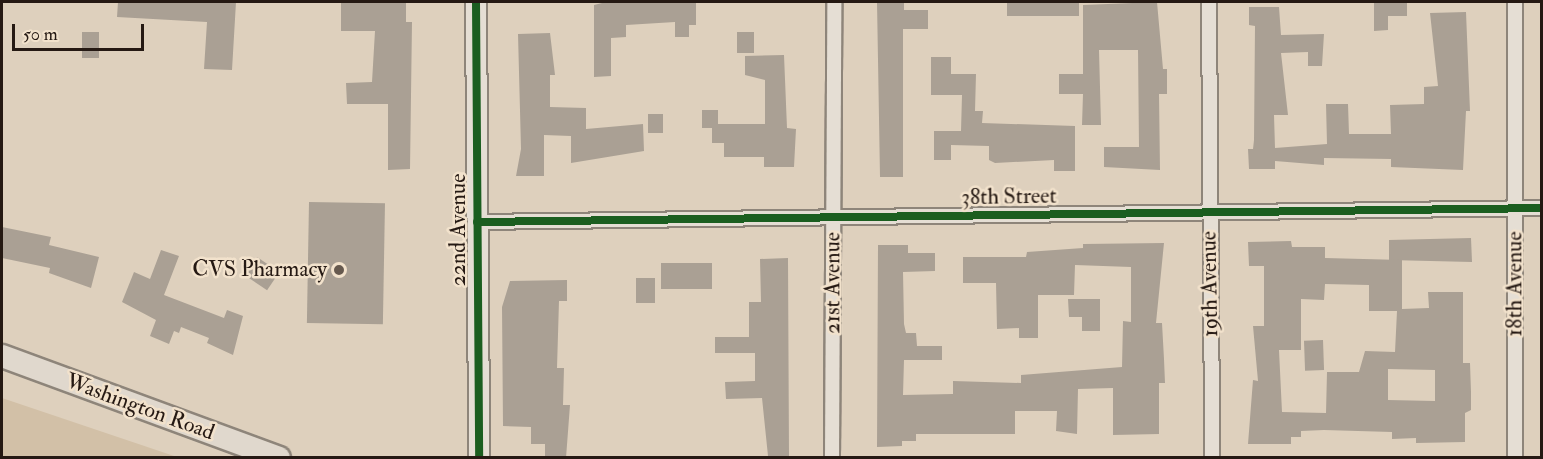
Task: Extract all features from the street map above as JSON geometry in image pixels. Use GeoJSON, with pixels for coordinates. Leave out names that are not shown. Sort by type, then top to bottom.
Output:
{"type":"FeatureCollection","features":[{"type":"Feature","properties":{"kind":"main road","name":"Washington Road"},"geometry":{"type":"LineString","coordinates":[[2,356],[279,458]]}},
{"type":"Feature","properties":{"kind":"street","name":"22nd Avenue"},"geometry":{"type":"LineString","coordinates":[[476,2],[478,458]]}},
{"type":"Feature","properties":{"kind":"street","name":"21st Avenue"},"geometry":{"type":"LineString","coordinates":[[832,458],[834,2]]}},
{"type":"Feature","properties":{"kind":"street","name":"19th Avenue"},"geometry":{"type":"LineString","coordinates":[[1209,2],[1212,458]]}},
{"type":"Feature","properties":{"kind":"street","name":"18th Avenue"},"geometry":{"type":"LineString","coordinates":[[1515,2],[1515,458]]}},
{"type":"Feature","properties":{"kind":"street","name":"38th Street"},"geometry":{"type":"LineString","coordinates":[[477,222],[1542,208]]}},
{"type":"Feature","properties":{"kind":"shaded area"},"geometry":{"type":"Polygon","coordinates":[[[2,398],[177,457],[2,457],[2,398]]]}},
{"type":"Feature","properties":{"kind":"building"},"geometry":{"type":"Polygon","coordinates":[[[118,2],[236,2],[232,70],[204,69],[207,22],[117,17],[118,2]]]}},
{"type":"Feature","properties":{"kind":"building"},"geometry":{"type":"Polygon","coordinates":[[[341,2],[406,2],[406,22],[412,22],[410,169],[388,170],[388,104],[347,104],[346,83],[372,82],[375,31],[341,31],[341,2]]]}},
{"type":"Feature","properties":{"kind":"building"},"geometry":{"type":"Polygon","coordinates":[[[606,2],[696,2],[696,25],[689,25],[689,37],[675,37],[675,22],[626,25],[626,37],[611,38],[611,76],[594,77],[594,5],[606,2]]]}},
{"type":"Feature","properties":{"kind":"building"},"geometry":{"type":"Polygon","coordinates":[[[877,2],[904,2],[904,10],[928,10],[928,29],[903,29],[903,177],[880,177],[877,2]]]}},
{"type":"Feature","properties":{"kind":"building"},"geometry":{"type":"Polygon","coordinates":[[[1007,2],[1079,2],[1079,16],[1007,16],[1007,2]]]}},
{"type":"Feature","properties":{"kind":"building"},"geometry":{"type":"Polygon","coordinates":[[[1157,2],[1163,69],[1167,69],[1167,94],[1159,94],[1160,170],[1104,167],[1104,147],[1139,147],[1138,50],[1099,50],[1101,125],[1082,125],[1083,94],[1059,94],[1059,74],[1083,74],[1083,5],[1157,2]]]}},
{"type":"Feature","properties":{"kind":"building"},"geometry":{"type":"Polygon","coordinates":[[[1374,2],[1407,2],[1407,16],[1388,16],[1388,30],[1374,31],[1374,2]]]}},
{"type":"Feature","properties":{"kind":"building"},"geometry":{"type":"Polygon","coordinates":[[[1249,7],[1279,7],[1281,35],[1324,34],[1322,66],[1308,66],[1308,52],[1281,53],[1288,115],[1274,115],[1275,148],[1327,144],[1326,104],[1348,104],[1349,134],[1391,134],[1390,105],[1424,104],[1424,87],[1438,86],[1430,13],[1466,12],[1470,111],[1466,111],[1463,170],[1391,167],[1391,159],[1324,158],[1324,165],[1275,161],[1275,169],[1249,169],[1248,149],[1253,149],[1254,140],[1255,26],[1249,25],[1249,7]]]}},
{"type":"Feature","properties":{"kind":"building"},"geometry":{"type":"Polygon","coordinates":[[[82,32],[99,32],[99,58],[82,58],[82,32]]]}},
{"type":"Feature","properties":{"kind":"building"},"geometry":{"type":"Polygon","coordinates":[[[737,32],[754,32],[754,53],[737,53],[737,32]]]}},
{"type":"Feature","properties":{"kind":"building"},"geometry":{"type":"Polygon","coordinates":[[[550,33],[555,75],[550,75],[550,107],[586,108],[586,129],[643,124],[644,151],[571,163],[571,136],[544,135],[544,176],[516,176],[521,149],[518,34],[550,33]]]}},
{"type":"Feature","properties":{"kind":"building"},"geometry":{"type":"Polygon","coordinates":[[[784,55],[787,128],[796,129],[794,167],[764,167],[764,157],[724,157],[724,143],[712,143],[712,128],[702,128],[702,110],[718,110],[718,124],[765,124],[765,80],[745,75],[745,56],[784,55]]]}},
{"type":"Feature","properties":{"kind":"building"},"geometry":{"type":"Polygon","coordinates":[[[931,57],[951,57],[951,74],[976,74],[975,111],[983,111],[982,123],[1075,126],[1075,171],[1054,171],[1054,160],[995,163],[989,160],[989,146],[951,145],[951,160],[934,160],[934,131],[961,131],[962,95],[931,95],[931,57]]]}},
{"type":"Feature","properties":{"kind":"building"},"geometry":{"type":"Polygon","coordinates":[[[648,114],[663,114],[663,133],[648,133],[648,114]]]}},
{"type":"Feature","properties":{"kind":"building","name":"CVS Pharmacy"},"geometry":{"type":"Polygon","coordinates":[[[309,202],[385,203],[383,324],[307,323],[309,202]]]}},
{"type":"Feature","properties":{"kind":"building"},"geometry":{"type":"Polygon","coordinates":[[[2,227],[51,237],[49,245],[99,257],[91,288],[49,273],[50,268],[2,258],[2,227]]]}},
{"type":"Feature","properties":{"kind":"building"},"geometry":{"type":"Polygon","coordinates":[[[1471,238],[1472,262],[1389,260],[1389,240],[1471,238]]]}},
{"type":"Feature","properties":{"kind":"building"},"geometry":{"type":"Polygon","coordinates":[[[1291,241],[1292,247],[1325,247],[1325,258],[1402,260],[1402,309],[1429,308],[1428,292],[1463,292],[1463,363],[1470,363],[1471,392],[1471,410],[1465,413],[1465,442],[1416,443],[1416,438],[1392,439],[1392,432],[1324,430],[1301,431],[1301,437],[1291,437],[1291,444],[1248,444],[1253,380],[1258,381],[1253,326],[1264,326],[1264,266],[1249,266],[1248,242],[1291,241]],[[1325,284],[1324,300],[1301,299],[1301,350],[1279,350],[1282,412],[1326,413],[1327,372],[1359,372],[1365,351],[1395,352],[1397,311],[1369,311],[1369,285],[1325,284]],[[1388,369],[1388,400],[1435,401],[1435,370],[1388,369]]]}},
{"type":"Feature","properties":{"kind":"building"},"geometry":{"type":"Polygon","coordinates":[[[1164,243],[1156,323],[1162,323],[1165,383],[1159,383],[1159,434],[1113,435],[1113,388],[1078,389],[1077,434],[1056,431],[1057,411],[1015,411],[1015,434],[916,434],[916,441],[902,441],[902,446],[877,447],[878,245],[908,245],[908,253],[935,253],[935,271],[903,272],[904,324],[906,333],[916,333],[917,346],[942,346],[942,360],[904,360],[903,395],[953,394],[953,381],[1021,383],[1021,375],[1122,367],[1123,321],[1131,322],[1131,267],[1075,265],[1074,295],[1038,295],[1038,338],[1019,338],[1019,328],[997,329],[996,283],[963,283],[963,257],[1026,257],[1027,252],[1083,248],[1083,244],[1164,243]]]}},
{"type":"Feature","properties":{"kind":"building"},"geometry":{"type":"Polygon","coordinates":[[[161,250],[179,256],[164,295],[224,318],[227,310],[243,316],[233,355],[207,343],[209,338],[181,327],[179,333],[174,331],[169,344],[150,336],[156,320],[122,302],[134,272],[150,279],[161,250]]]}},
{"type":"Feature","properties":{"kind":"building"},"geometry":{"type":"Polygon","coordinates":[[[257,257],[279,272],[267,290],[245,275],[257,257]]]}},
{"type":"Feature","properties":{"kind":"building"},"geometry":{"type":"Polygon","coordinates":[[[788,258],[789,456],[768,456],[762,398],[726,399],[725,382],[755,381],[755,353],[715,353],[715,337],[749,337],[749,302],[761,302],[760,259],[788,258]]]}},
{"type":"Feature","properties":{"kind":"building"},"geometry":{"type":"Polygon","coordinates":[[[661,263],[712,263],[712,289],[661,289],[661,263]]]}},
{"type":"Feature","properties":{"kind":"building"},"geometry":{"type":"Polygon","coordinates":[[[636,278],[655,278],[655,303],[636,303],[636,278]]]}},
{"type":"Feature","properties":{"kind":"building"},"geometry":{"type":"Polygon","coordinates":[[[567,280],[567,301],[559,301],[557,368],[564,368],[563,405],[570,405],[566,458],[545,458],[545,444],[531,444],[531,427],[503,426],[502,307],[510,281],[567,280]]]}},
{"type":"Feature","properties":{"kind":"building"},"geometry":{"type":"Polygon","coordinates":[[[1068,299],[1100,299],[1100,331],[1082,331],[1082,317],[1069,317],[1068,299]]]}},
{"type":"Feature","properties":{"kind":"building"},"geometry":{"type":"Polygon","coordinates":[[[1323,340],[1324,370],[1305,371],[1304,341],[1323,340]]]}},
{"type":"Feature","properties":{"kind":"cycle path"},"geometry":{"type":"LineString","coordinates":[[476,2],[479,458]]}},
{"type":"Feature","properties":{"kind":"cycle path"},"geometry":{"type":"LineString","coordinates":[[477,222],[1542,208]]}},
{"type":"Feature","properties":{"kind":"place","name":"CVS Pharmacy"},"geometry":{"type":"Point","coordinates":[339,270]}}]}
